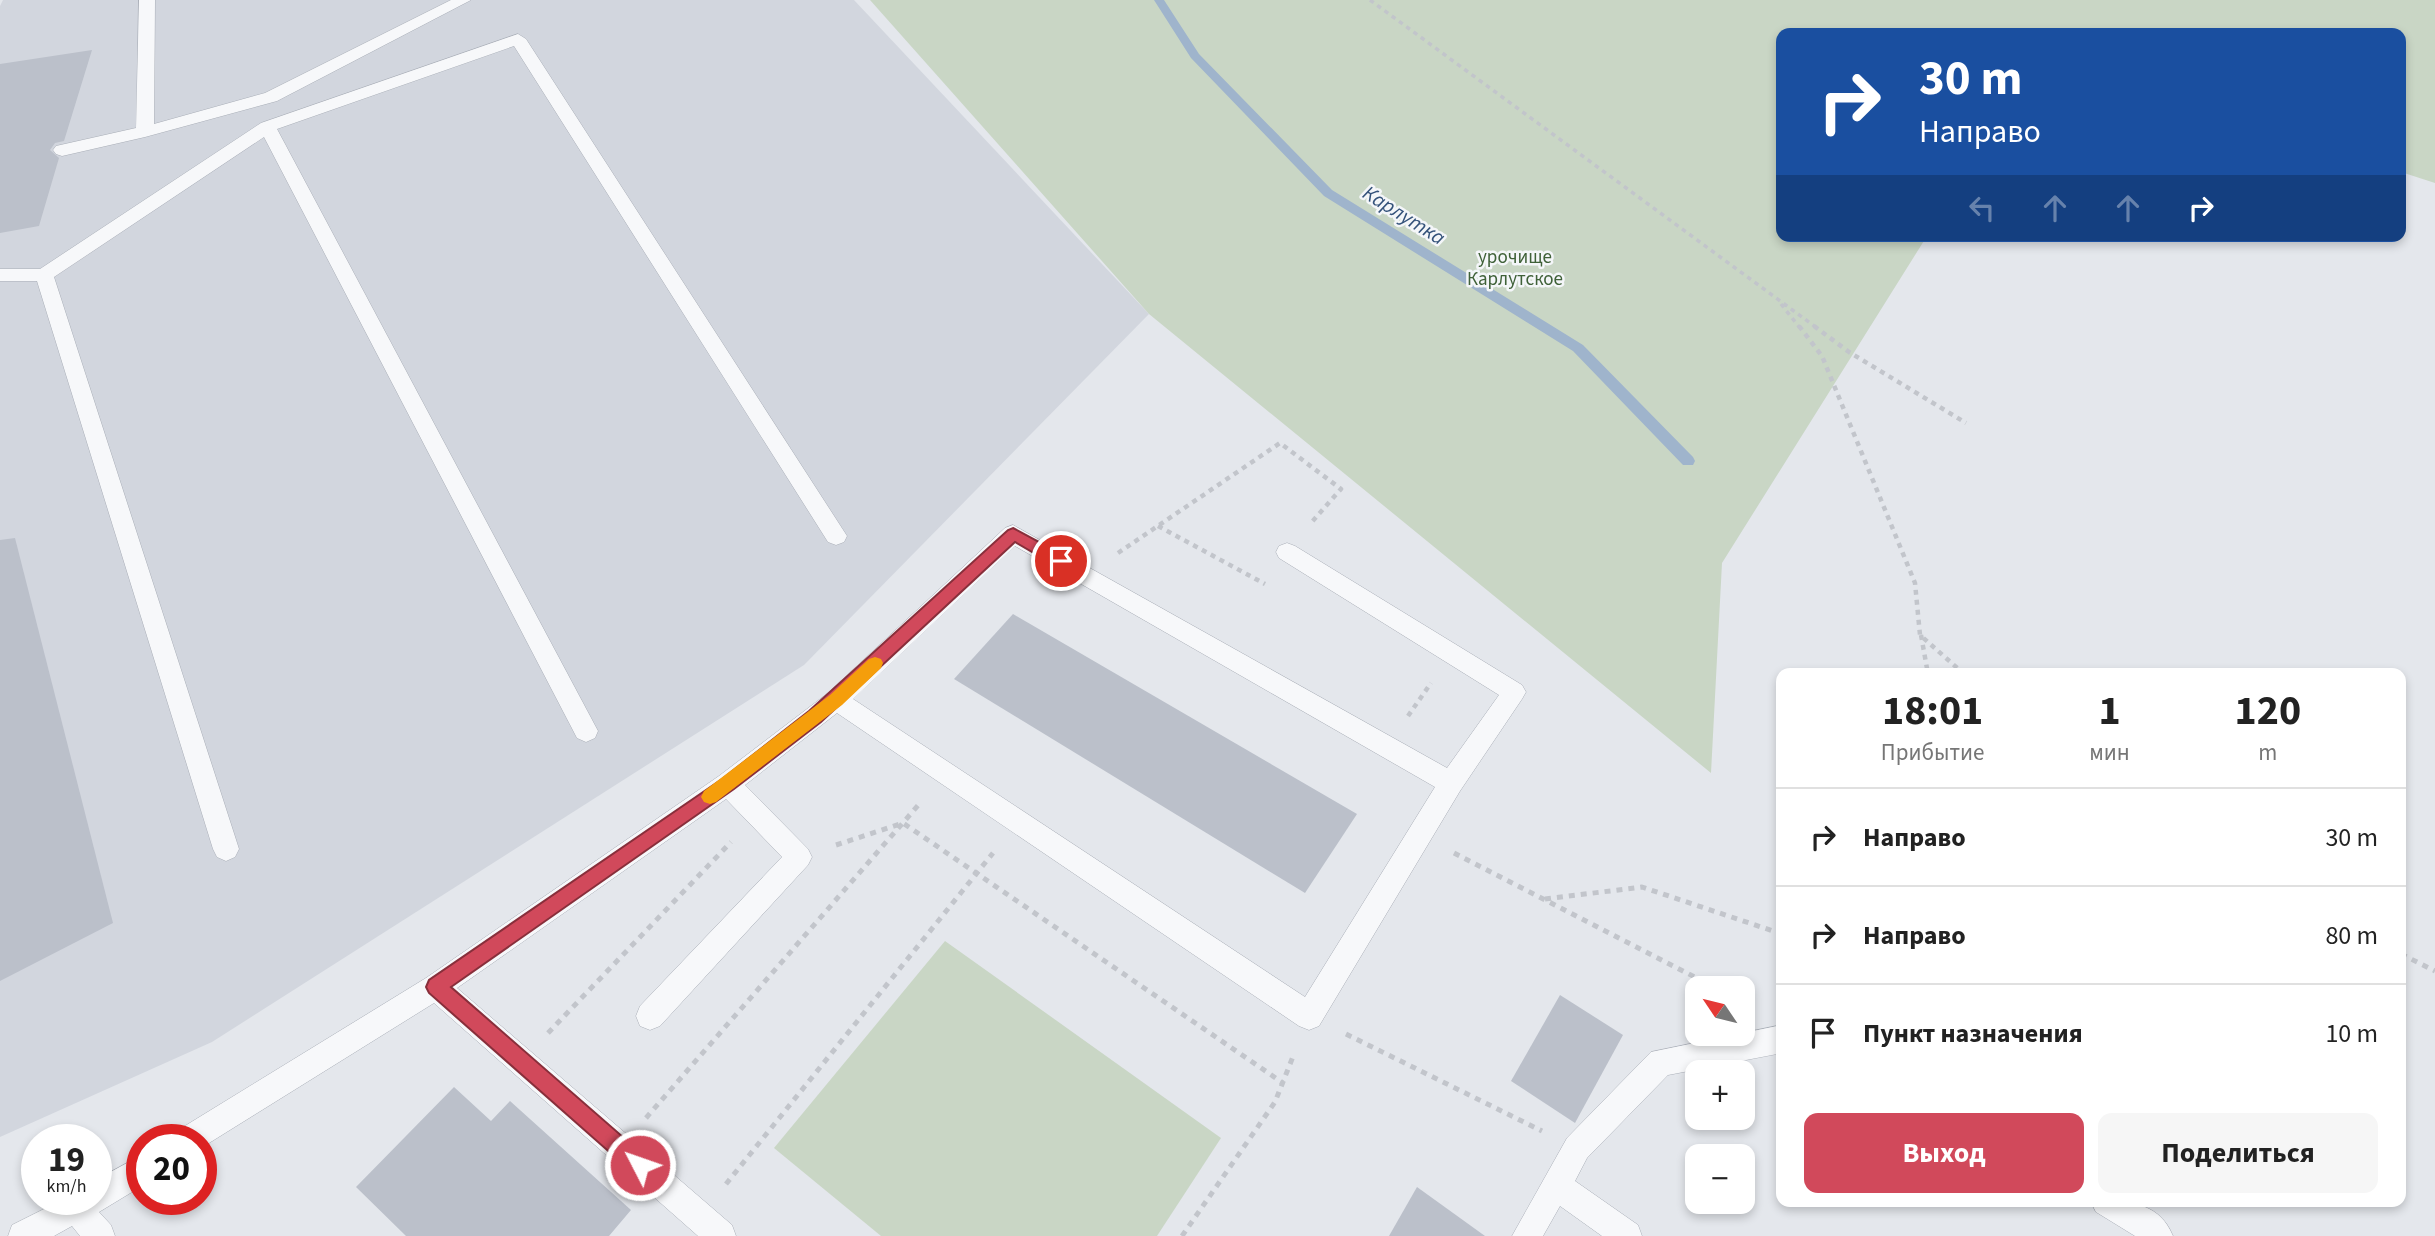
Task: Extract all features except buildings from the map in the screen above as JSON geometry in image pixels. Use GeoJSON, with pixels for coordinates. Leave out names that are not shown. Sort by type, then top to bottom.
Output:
{"type":"FeatureCollection","features":[{"type":"Feature","properties":{"kind":"lane"},"geometry":{"type":"LineString","coordinates":[[145,132],[148,0]]}},
{"type":"Feature","properties":{"kind":"lane"},"geometry":{"type":"LineString","coordinates":[[62,150],[145,132],[271,97],[463,0]]}},
{"type":"Feature","properties":{"kind":"lane"},"geometry":{"type":"LineString","coordinates":[[0,275],[44,275],[267,127],[517,39],[836,536]]}},
{"type":"Feature","properties":{"kind":"lane"},"geometry":{"type":"LineString","coordinates":[[267,127],[586,731]]}},
{"type":"Feature","properties":{"kind":"lane"},"geometry":{"type":"LineString","coordinates":[[44,275],[226,849]]}},
{"type":"Feature","properties":{"kind":"lane"},"geometry":{"type":"LineString","coordinates":[[214,1124],[436,987],[728,784],[836,700],[1013,534],[1451,783]]}},
{"type":"Feature","properties":{"kind":"lane"},"geometry":{"type":"LineString","coordinates":[[836,700],[1309,1016],[1451,783],[1514,692],[1287,552]]}},
{"type":"Feature","properties":{"kind":"lane"},"geometry":{"type":"LineString","coordinates":[[650,1016],[799,857],[728,784]]}},
{"type":"Feature","properties":{"kind":"lane"},"geometry":{"type":"LineString","coordinates":[[436,987],[721,1236]]}},
{"type":"Feature","properties":{"kind":"lane"},"geometry":{"type":"LineString","coordinates":[[1527,1236],[1577,1148],[1661,1062],[1776,1040]]}},
{"type":"Feature","properties":{"kind":"lane"},"geometry":{"type":"LineString","coordinates":[[1556,1185],[1628,1236]]}},
{"type":"Feature","properties":{"kind":"lane"},"geometry":{"type":"LineString","coordinates":[[2115,1207],[2142,1222],[2158,1236]]}},
{"type":"Feature","properties":{"kind":"lane"},"geometry":{"type":"LineString","coordinates":[[23,1236],[64,1215]]}},
{"type":"Feature","properties":{"kind":"lane"},"geometry":{"type":"LineString","coordinates":[[93,1215],[100,1236]]}},
{"type":"Feature","properties":{"kind":"path"},"geometry":{"type":"LineString","coordinates":[[1370,0],[1849,352],[1966,423]]}},
{"type":"Feature","properties":{"kind":"path"},"geometry":{"type":"LineString","coordinates":[[1777,299],[1822,356],[1915,583],[1920,635],[1927,668]]}},
{"type":"Feature","properties":{"kind":"path"},"geometry":{"type":"LineString","coordinates":[[1085,575],[1280,443],[1341,489]]}},
{"type":"Feature","properties":{"kind":"path"},"geometry":{"type":"LineString","coordinates":[[1158,526],[1273,589]]}},
{"type":"Feature","properties":{"kind":"path"},"geometry":{"type":"LineString","coordinates":[[1920,635],[1957,668]]}},
{"type":"Feature","properties":{"kind":"path"},"geometry":{"type":"LineString","coordinates":[[1386,746],[1433,680],[1422,674]]}},
{"type":"Feature","properties":{"kind":"path"},"geometry":{"type":"LineString","coordinates":[[620,1147],[946,773]]}},
{"type":"Feature","properties":{"kind":"path"},"geometry":{"type":"LineString","coordinates":[[521,1061],[757,814]]}},
{"type":"Feature","properties":{"kind":"path"},"geometry":{"type":"LineString","coordinates":[[699,1217],[1018,821]]}},
{"type":"Feature","properties":{"kind":"path"},"geometry":{"type":"LineString","coordinates":[[799,857],[903,822]]}},
{"type":"Feature","properties":{"kind":"path"},"geometry":{"type":"LineString","coordinates":[[903,822],[1283,1083]]}},
{"type":"Feature","properties":{"kind":"path"},"geometry":{"type":"LineString","coordinates":[[1419,835],[1693,976]]}},
{"type":"Feature","properties":{"kind":"path"},"geometry":{"type":"LineString","coordinates":[[1544,900],[1642,887],[1776,932]]}},
{"type":"Feature","properties":{"kind":"path"},"geometry":{"type":"LineString","coordinates":[[2406,956],[2435,971]]}},
{"type":"Feature","properties":{"kind":"path"},"geometry":{"type":"LineString","coordinates":[[1182,1236],[1276,1102],[1309,1016],[1577,1148]]}},
{"type":"Feature","properties":{"kind":"shaded area"},"geometry":{"type":"Polygon","coordinates":[[[3,0],[854,0],[1149,314],[804,665],[212,1042],[29,1124],[21,1124],[21,1128],[0,1137],[0,6],[3,0]]]}},
{"type":"Feature","properties":{"kind":"green space","name":"урочище Карлутское"},"geometry":{"type":"Polygon","coordinates":[[[870,0],[2435,0],[2435,183],[2406,174],[2406,28],[1776,28],[1776,242],[1923,242],[1722,563],[1711,773],[1149,314],[870,0]]]}},
{"type":"Feature","properties":{"kind":"green space"},"geometry":{"type":"Polygon","coordinates":[[[945,941],[1221,1138],[1157,1236],[881,1236],[774,1148],[945,941]]]}},
{"type":"Feature","properties":{"kind":"waterway","name":"Карлутка"},"geometry":{"type":"LineString","coordinates":[[1159,0],[1195,56],[1328,193],[1578,348],[1688,461]]}},
{"type":"Feature","properties":{"kind":"slow traffic"},"geometry":{"type":"LineString","coordinates":[[710,797],[836,700],[875,663]]}},
{"type":"Feature","properties":{"kind":"route"},"geometry":{"type":"LineString","coordinates":[[640,1165],[436,987],[728,784],[815,717],[1013,534],[1061,561]]}}]}
